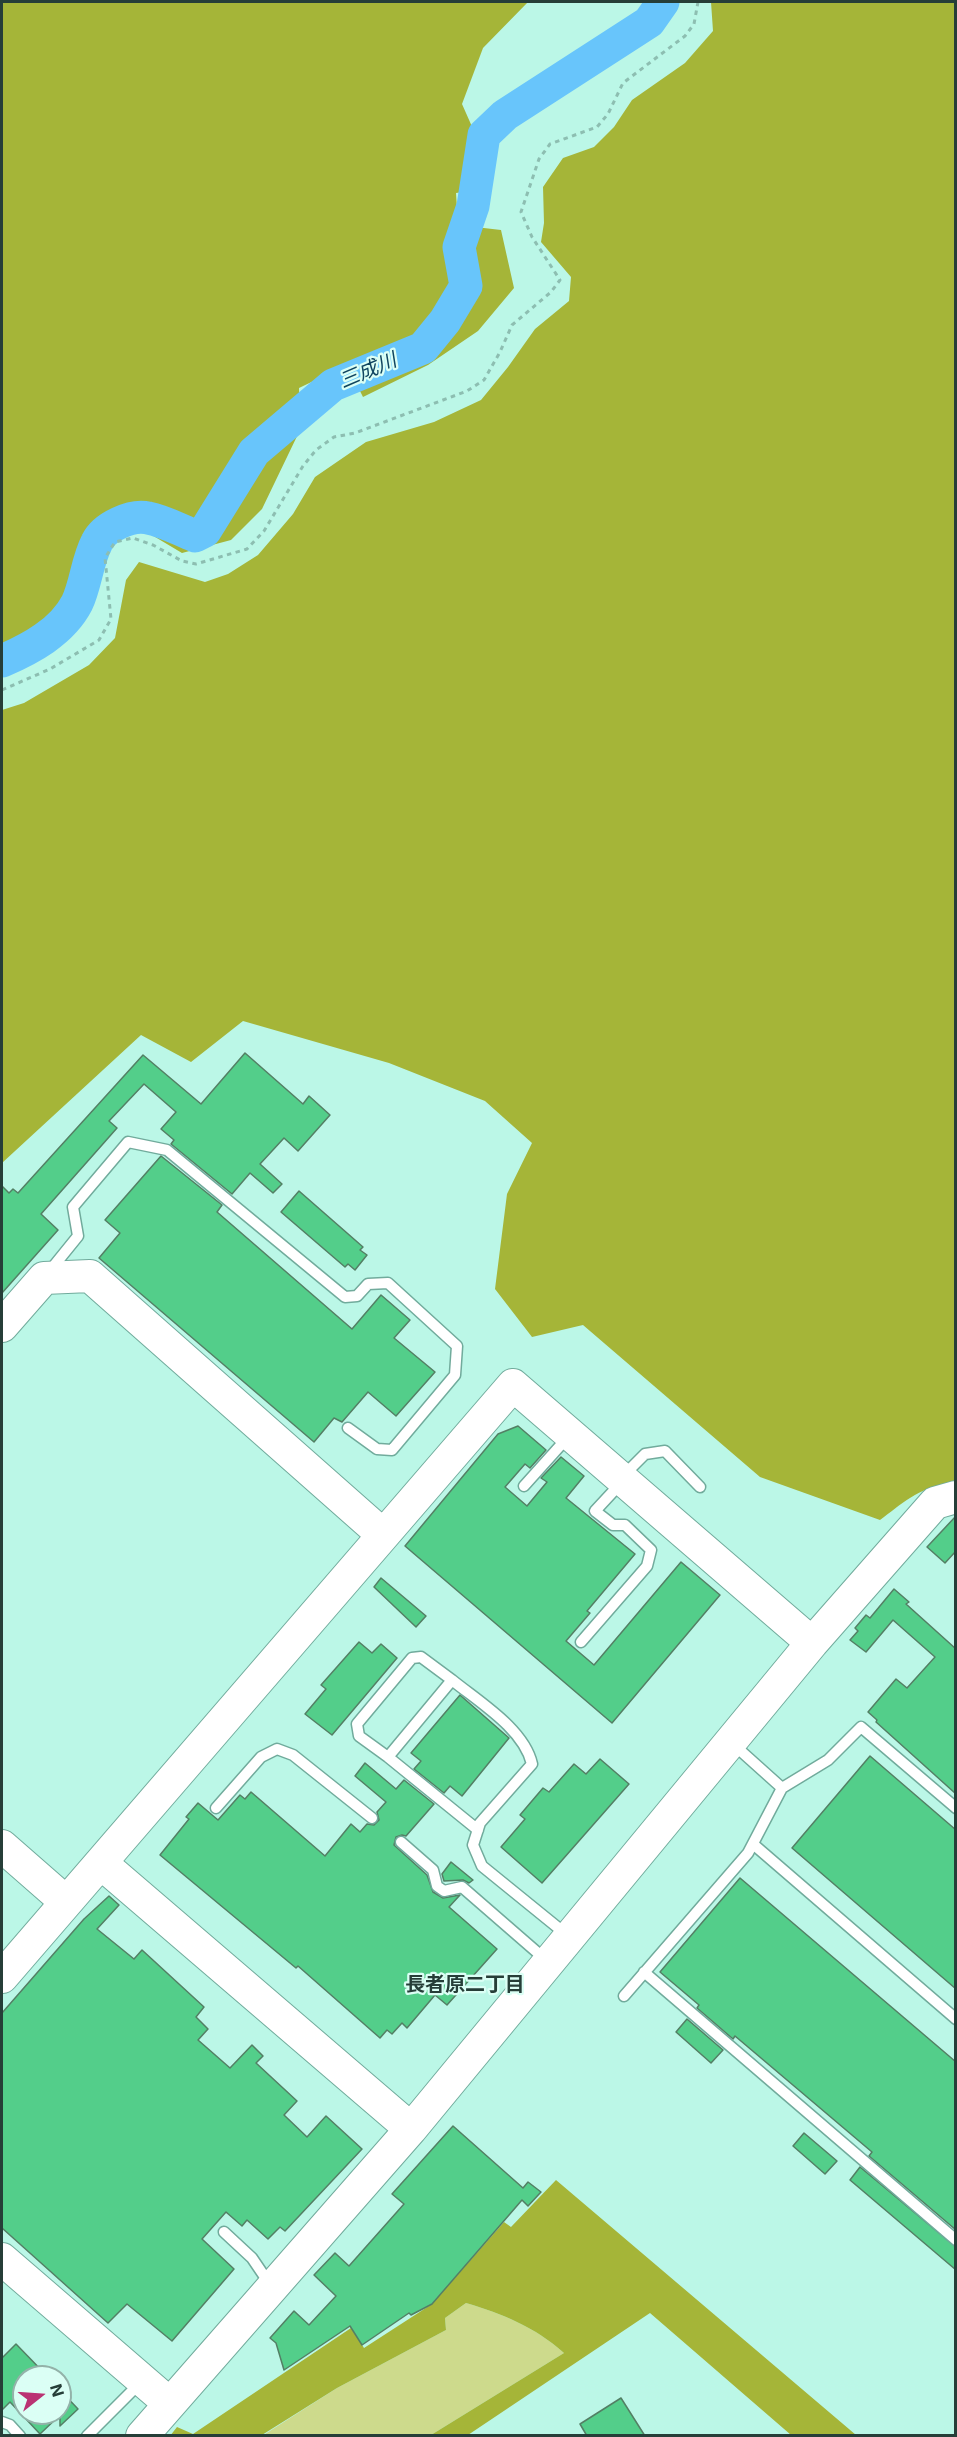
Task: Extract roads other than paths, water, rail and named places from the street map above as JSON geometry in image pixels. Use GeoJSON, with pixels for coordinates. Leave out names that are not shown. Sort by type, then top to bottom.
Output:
{"type":"FeatureCollection","features":[{"type":"Feature","properties":{"kind":"street"},"geometry":{"type":"LineString","coordinates":[[2,1326],[44,1278],[90,1276],[383,1535]]}},
{"type":"Feature","properties":{"kind":"street"},"geometry":{"type":"LineString","coordinates":[[2,1977],[513,1385],[812,1643]]}},
{"type":"Feature","properties":{"kind":"street"},"geometry":{"type":"LineString","coordinates":[[142,2436],[411,2129],[812,1643],[935,1503],[956,1497]]}},
{"type":"Feature","properties":{"kind":"street"},"geometry":{"type":"LineString","coordinates":[[2,1846],[66,1902]]}},
{"type":"Feature","properties":{"kind":"street"},"geometry":{"type":"LineString","coordinates":[[101,1863],[411,2129]]}},
{"type":"Feature","properties":{"kind":"street"},"geometry":{"type":"LineString","coordinates":[[2,2259],[170,2404]]}},
{"type":"Feature","properties":{"kind":"lane"},"geometry":{"type":"LineString","coordinates":[[44,1278],[78,1236],[73,1207],[128,1142],[167,1150],[345,1297],[357,1296],[368,1284],[388,1283],[457,1346],[455,1375],[392,1450],[377,1449],[348,1428]]}},
{"type":"Feature","properties":{"kind":"lane"},"geometry":{"type":"LineString","coordinates":[[524,1486],[570,1434]]}},
{"type":"Feature","properties":{"kind":"lane"},"geometry":{"type":"LineString","coordinates":[[581,1642],[647,1566],[651,1550],[625,1525],[613,1526],[595,1512],[645,1454],[665,1451],[700,1487]]}},
{"type":"Feature","properties":{"kind":"lane"},"geometry":{"type":"LineString","coordinates":[[478,1830],[359,1736],[357,1724],[412,1658],[421,1657],[452,1680],[516,1732],[529,1750],[532,1764],[480,1823],[478,1830],[473,1845],[482,1866],[569,1937]]}},
{"type":"Feature","properties":{"kind":"lane"},"geometry":{"type":"LineString","coordinates":[[388,1757],[452,1680]]}},
{"type":"Feature","properties":{"kind":"lane"},"geometry":{"type":"LineString","coordinates":[[624,1996],[748,1853],[782,1788],[828,1760],[861,1727],[956,1808]]}},
{"type":"Feature","properties":{"kind":"lane"},"geometry":{"type":"LineString","coordinates":[[730,1742],[782,1788]]}},
{"type":"Feature","properties":{"kind":"lane"},"geometry":{"type":"LineString","coordinates":[[216,1808],[261,1757],[277,1749],[293,1755],[372,1818]]}},
{"type":"Feature","properties":{"kind":"lane"},"geometry":{"type":"LineString","coordinates":[[401,1842],[433,1870],[437,1886],[444,1891],[462,1887],[549,1962]]}},
{"type":"Feature","properties":{"kind":"lane"},"geometry":{"type":"LineString","coordinates":[[753,1844],[956,2019]]}},
{"type":"Feature","properties":{"kind":"lane"},"geometry":{"type":"LineString","coordinates":[[645,1972],[956,2240]]}},
{"type":"Feature","properties":{"kind":"lane"},"geometry":{"type":"LineString","coordinates":[[224,2232],[252,2258],[272,2288]]}},
{"type":"Feature","properties":{"kind":"lane"},"geometry":{"type":"LineString","coordinates":[[87,2436],[142,2381]]}},
{"type":"Feature","properties":{"kind":"lane"},"geometry":{"type":"LineString","coordinates":[[2,2422],[9,2425],[20,2436]]}},
{"type":"Feature","properties":{"kind":"waterway","name":"三成川"},"geometry":{"type":"LineString","coordinates":[[2,661],[44,638],[63,623],[77,603],[94,549],[106,531],[119,523],[142,517],[160,521],[195,536],[205,531],[254,452],[333,385],[423,348],[445,321],[466,286],[459,247],[473,206],[484,135],[505,115],[649,22],[663,2]]}},
{"type":"Feature","properties":{"kind":"district","name":"長者原二丁目"},"geometry":{"type":"Point","coordinates":[465,1985]}}]}
